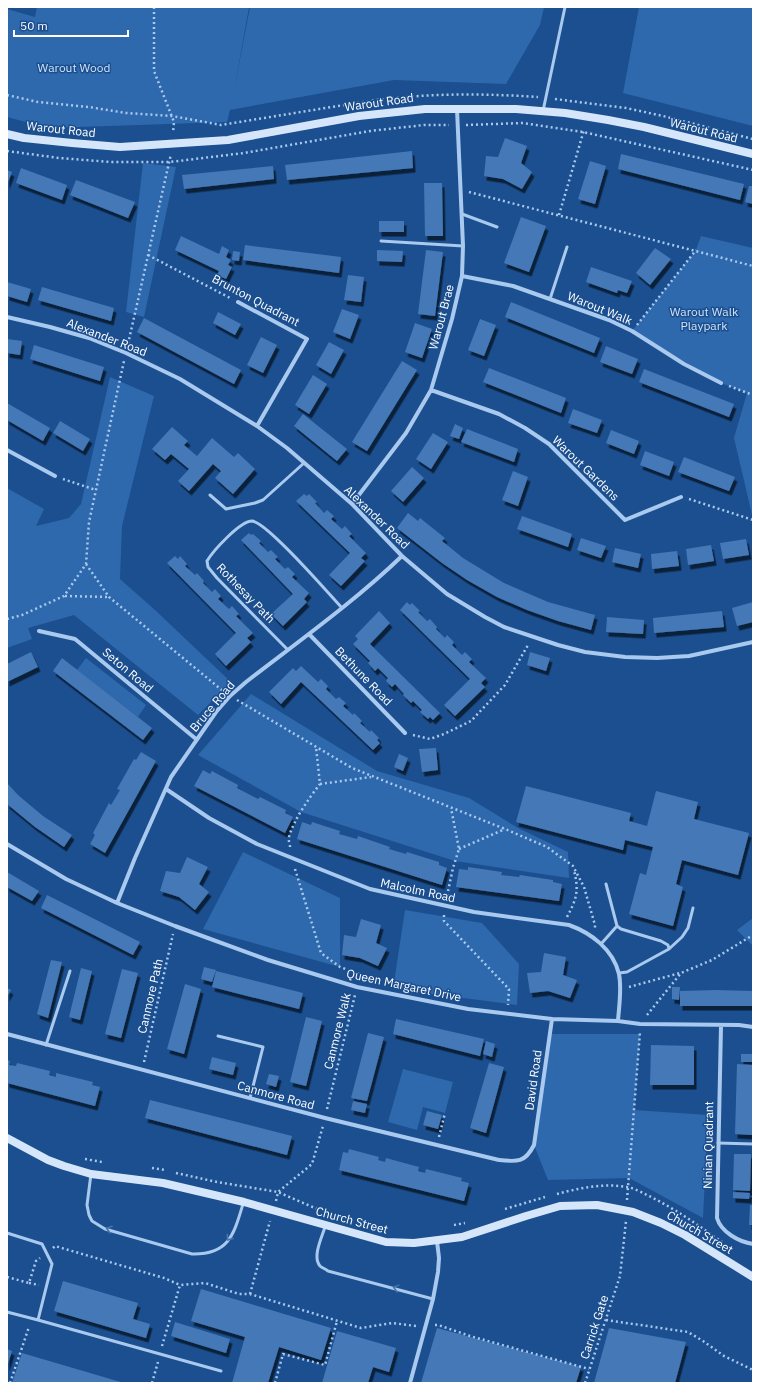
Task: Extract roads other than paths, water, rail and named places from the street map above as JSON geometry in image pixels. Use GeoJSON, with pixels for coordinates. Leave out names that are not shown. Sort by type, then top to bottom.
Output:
{"type":"FeatureCollection","features":[{"type":"Feature","properties":{"kind":"street","name":"Warout Road"},"geometry":{"type":"LineString","coordinates":[[7,134],[24,138],[120,147],[228,140],[372,115],[425,109],[516,109],[588,117],[644,127],[753,154]]}},
{"type":"Feature","properties":{"kind":"street","name":"Warout Brae"},"geometry":{"type":"LineString","coordinates":[[352,504],[406,433],[431,390],[452,319],[462,276],[463,246],[457,109]]}},
{"type":"Feature","properties":{"kind":"street","name":"Warout Walk"},"geometry":{"type":"LineString","coordinates":[[462,276],[513,286],[609,320],[632,331],[684,364],[721,383]]}},
{"type":"Feature","properties":{"kind":"street","name":"Brunton Quadrant"},"geometry":{"type":"LineString","coordinates":[[238,302],[307,339],[257,426]]}},
{"type":"Feature","properties":{"kind":"street","name":"Alexander Road"},"geometry":{"type":"LineString","coordinates":[[7,317],[58,329],[126,352],[180,379],[257,426],[287,448],[352,504],[402,556],[447,594],[504,627],[585,652],[624,657],[657,658],[689,656],[753,642]]}},
{"type":"Feature","properties":{"kind":"street","name":"Warout Gardens"},"geometry":{"type":"LineString","coordinates":[[431,390],[499,414],[525,428],[549,444],[625,520],[681,497]]}},
{"type":"Feature","properties":{"kind":"street"},"geometry":{"type":"LineString","coordinates":[[7,450],[55,476]]}},
{"type":"Feature","properties":{"kind":"street","name":"Bruce Road"},"geometry":{"type":"LineString","coordinates":[[117,903],[171,777],[216,712],[230,696],[246,682],[342,608],[402,556]]}},
{"type":"Feature","properties":{"kind":"street","name":"Seton Road"},"geometry":{"type":"LineString","coordinates":[[39,631],[75,639],[196,740]]}},
{"type":"Feature","properties":{"kind":"street","name":"Bethune Road"},"geometry":{"type":"LineString","coordinates":[[309,634],[405,733]]}},
{"type":"Feature","properties":{"kind":"street","name":"Malcolm Road"},"geometry":{"type":"LineString","coordinates":[[166,788],[210,818],[257,844],[370,889],[474,912],[563,924],[584,930],[601,944],[612,960],[618,973],[620,990],[618,1021]]}},
{"type":"Feature","properties":{"kind":"street","name":"Queen Margaret Drive"},"geometry":{"type":"LineString","coordinates":[[7,844],[66,879],[117,903],[268,960],[357,987],[468,1009],[552,1019],[618,1021],[640,1024],[739,1025],[753,1027]]}},
{"type":"Feature","properties":{"kind":"street","name":"David Road"},"geometry":{"type":"LineString","coordinates":[[534,1145],[552,1019]]}},
{"type":"Feature","properties":{"kind":"street","name":"Ninian Quadrant"},"geometry":{"type":"LineString","coordinates":[[721,1026],[716,1212],[719,1224],[731,1234],[747,1243],[753,1244]]}},
{"type":"Feature","properties":{"kind":"street","name":"Canmore Road"},"geometry":{"type":"LineString","coordinates":[[7,1034],[325,1118],[499,1160],[509,1162],[520,1160],[529,1155],[534,1145]]}},
{"type":"Feature","properties":{"kind":"street","name":"Church Street"},"geometry":{"type":"LineString","coordinates":[[7,1138],[48,1160],[91,1174],[163,1183],[244,1202],[386,1242],[414,1243],[462,1237],[560,1206],[596,1206],[634,1212],[685,1235],[753,1278]]}},
{"type":"Feature","properties":{"kind":"street"},"geometry":{"type":"LineString","coordinates":[[410,1383],[433,1299],[438,1272],[437,1241]]}},
{"type":"Feature","properties":{"kind":"lane"},"geometry":{"type":"LineString","coordinates":[[543,111],[565,7]]}},
{"type":"Feature","properties":{"kind":"lane"},"geometry":{"type":"LineString","coordinates":[[462,214],[498,227]]}},
{"type":"Feature","properties":{"kind":"lane"},"geometry":{"type":"LineString","coordinates":[[381,241],[463,246]]}},
{"type":"Feature","properties":{"kind":"lane"},"geometry":{"type":"LineString","coordinates":[[550,299],[567,247]]}},
{"type":"Feature","properties":{"kind":"lane"},"geometry":{"type":"LineString","coordinates":[[210,495],[226,509],[255,503],[268,496],[304,463]]}},
{"type":"Feature","properties":{"kind":"lane","name":"Rothesay Path"},"geometry":{"type":"LineString","coordinates":[[288,650],[208,567],[207,561],[211,554],[246,522],[253,521],[260,524],[272,534],[314,576],[342,608]]}},
{"type":"Feature","properties":{"kind":"lane"},"geometry":{"type":"LineString","coordinates":[[606,884],[617,926],[621,929],[661,941],[668,945],[669,949]]}},
{"type":"Feature","properties":{"kind":"lane"},"geometry":{"type":"LineString","coordinates":[[618,973],[627,972],[669,949],[682,937],[688,928],[693,908]]}},
{"type":"Feature","properties":{"kind":"lane"},"geometry":{"type":"LineString","coordinates":[[601,944],[617,926]]}},
{"type":"Feature","properties":{"kind":"lane"},"geometry":{"type":"LineString","coordinates":[[46,1045],[70,971]]}},
{"type":"Feature","properties":{"kind":"lane"},"geometry":{"type":"LineString","coordinates":[[218,1036],[263,1047],[250,1098]]}},
{"type":"Feature","properties":{"kind":"lane"},"geometry":{"type":"LineString","coordinates":[[718,1143],[753,1144]]}},
{"type":"Feature","properties":{"kind":"lane"},"geometry":{"type":"LineString","coordinates":[[91,1174],[87,1205],[92,1221],[105,1229],[192,1254],[213,1252],[222,1247],[229,1240],[236,1228],[244,1202]]}},
{"type":"Feature","properties":{"kind":"lane"},"geometry":{"type":"LineString","coordinates":[[326,1226],[318,1251],[317,1260],[321,1267],[328,1271],[433,1299]]}},
{"type":"Feature","properties":{"kind":"lane"},"geometry":{"type":"LineString","coordinates":[[7,1233],[42,1244],[52,1264],[38,1320]]}},
{"type":"Feature","properties":{"kind":"lane"},"geometry":{"type":"LineString","coordinates":[[7,1312],[221,1371]]}},
{"type":"Feature","properties":{"kind":"park label","name":"Warout Wood"},"geometry":{"type":"Point","coordinates":[74,67]}},
{"type":"Feature","properties":{"kind":"park label","name":"Warout Walk Playpark"},"geometry":{"type":"Point","coordinates":[704,318]}}]}
